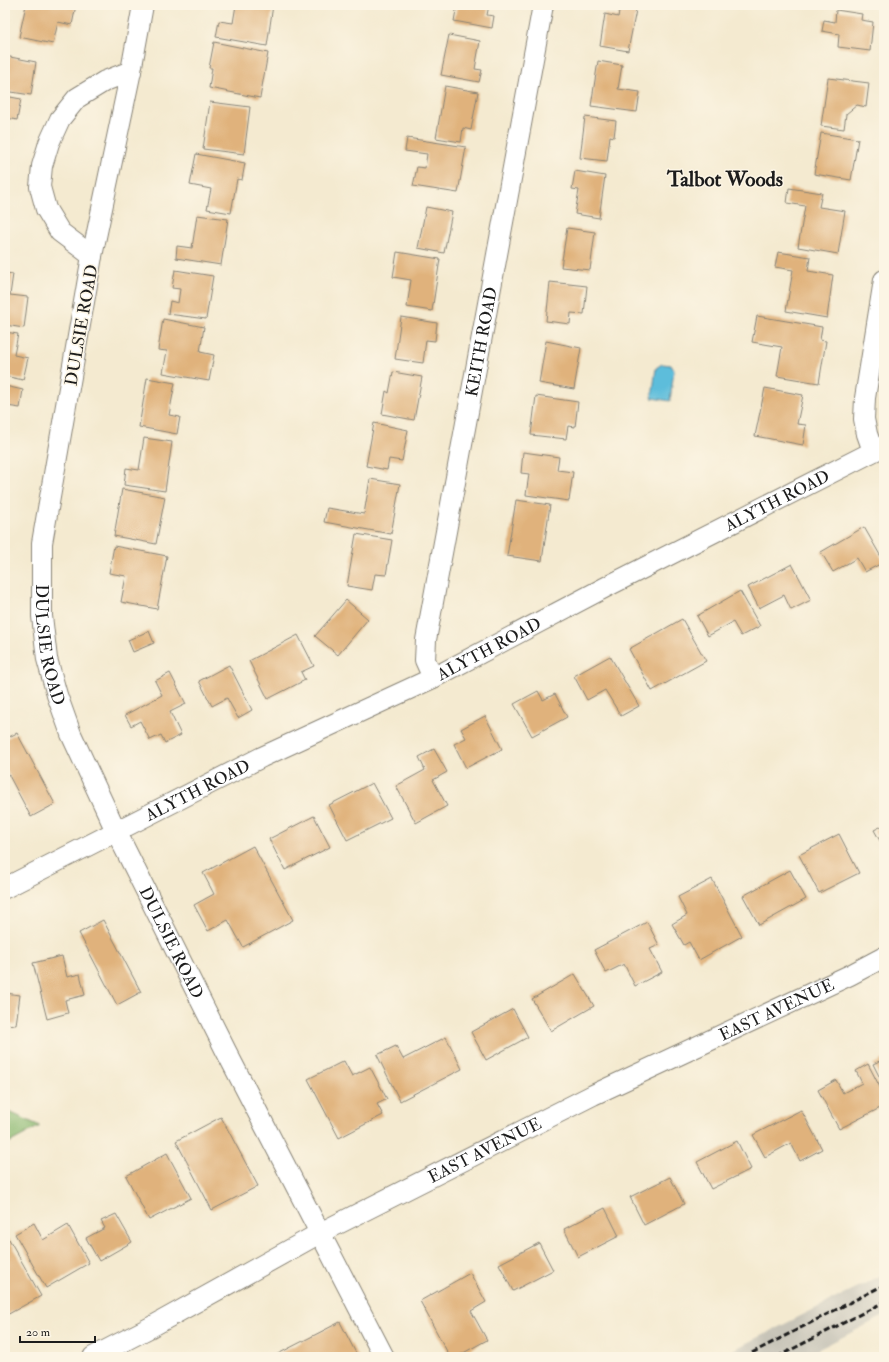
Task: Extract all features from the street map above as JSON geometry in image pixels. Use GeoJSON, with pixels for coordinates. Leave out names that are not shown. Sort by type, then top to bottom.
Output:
{"type":"FeatureCollection","features":[{"type":"Feature","properties":{"kind":"street","name":"DULSIE ROAD"},"geometry":{"type":"LineString","coordinates":[[143,5],[131,72],[92,256],[42,543],[42,616],[47,659],[70,734],[116,831],[226,1051],[384,1357]]}},
{"type":"Feature","properties":{"kind":"street","name":"KEITH ROAD"},"geometry":{"type":"LineString","coordinates":[[433,678],[426,660],[426,640],[543,5]]}},
{"type":"Feature","properties":{"kind":"street"},"geometry":{"type":"LineString","coordinates":[[92,256],[60,232],[46,209],[40,187],[42,166],[49,143],[60,119],[77,98],[105,81],[131,72]]}},
{"type":"Feature","properties":{"kind":"street"},"geometry":{"type":"LineString","coordinates":[[879,449],[867,434],[864,419],[865,398],[884,280]]}},
{"type":"Feature","properties":{"kind":"street","name":"ALYTH ROAD"},"geometry":{"type":"LineString","coordinates":[[5,888],[262,758],[433,678],[613,584],[879,449]]}},
{"type":"Feature","properties":{"kind":"street","name":"EAST AVENUE"},"geometry":{"type":"LineString","coordinates":[[93,1357],[158,1323],[320,1233],[593,1095],[843,978],[884,957]]}},
{"type":"Feature","properties":{"kind":"shaded area"},"geometry":{"type":"Polygon","coordinates":[[[884,1274],[884,1316],[803,1357],[719,1357],[884,1274]]]}},
{"type":"Feature","properties":{"kind":"green space"},"geometry":{"type":"Polygon","coordinates":[[[5,1110],[40,1126],[5,1145],[5,1110]]]}},
{"type":"Feature","properties":{"kind":"water"},"geometry":{"type":"Polygon","coordinates":[[[662,364],[671,365],[674,370],[670,401],[652,398],[656,368],[662,364]]]}},
{"type":"Feature","properties":{"kind":"building"},"geometry":{"type":"Polygon","coordinates":[[[26,5],[76,5],[72,25],[58,22],[53,44],[19,37],[26,5]]]}},
{"type":"Feature","properties":{"kind":"building"},"geometry":{"type":"Polygon","coordinates":[[[236,5],[273,5],[267,46],[216,37],[219,21],[233,23],[236,5]]]}},
{"type":"Feature","properties":{"kind":"building"},"geometry":{"type":"Polygon","coordinates":[[[457,5],[489,5],[487,15],[494,16],[492,28],[454,21],[457,5]]]}},
{"type":"Feature","properties":{"kind":"building"},"geometry":{"type":"Polygon","coordinates":[[[620,5],[637,5],[628,51],[600,46],[605,14],[618,17],[620,5]]]}},
{"type":"Feature","properties":{"kind":"building"},"geometry":{"type":"Polygon","coordinates":[[[836,10],[862,14],[861,20],[873,22],[870,51],[838,47],[839,34],[822,31],[824,20],[835,22],[836,10]]]}},
{"type":"Feature","properties":{"kind":"building"},"geometry":{"type":"Polygon","coordinates":[[[449,35],[480,41],[475,69],[482,70],[479,82],[441,75],[449,35]]]}},
{"type":"Feature","properties":{"kind":"building"},"geometry":{"type":"Polygon","coordinates":[[[214,42],[268,53],[260,98],[209,88],[212,68],[209,68],[214,42]]]}},
{"type":"Feature","properties":{"kind":"building"},"geometry":{"type":"Polygon","coordinates":[[[5,56],[36,62],[31,95],[5,91],[5,56]]]}},
{"type":"Feature","properties":{"kind":"building"},"geometry":{"type":"Polygon","coordinates":[[[598,61],[622,65],[618,89],[640,92],[637,112],[591,106],[598,61]]]}},
{"type":"Feature","properties":{"kind":"building"},"geometry":{"type":"Polygon","coordinates":[[[828,78],[869,83],[866,107],[857,105],[846,114],[844,129],[821,126],[828,78]]]}},
{"type":"Feature","properties":{"kind":"building"},"geometry":{"type":"Polygon","coordinates":[[[445,86],[478,92],[471,130],[463,128],[461,142],[436,138],[445,86]]]}},
{"type":"Feature","properties":{"kind":"building"},"geometry":{"type":"Polygon","coordinates":[[[5,96],[21,99],[17,120],[7,118],[6,122],[5,96]]]}},
{"type":"Feature","properties":{"kind":"building"},"geometry":{"type":"Polygon","coordinates":[[[210,102],[250,107],[244,154],[203,149],[210,102]]]}},
{"type":"Feature","properties":{"kind":"building"},"geometry":{"type":"Polygon","coordinates":[[[585,117],[616,121],[614,137],[610,136],[607,161],[580,158],[585,117]]]}},
{"type":"Feature","properties":{"kind":"building"},"geometry":{"type":"Polygon","coordinates":[[[821,133],[858,139],[851,180],[814,174],[821,133]]]}},
{"type":"Feature","properties":{"kind":"building"},"geometry":{"type":"Polygon","coordinates":[[[407,138],[466,147],[458,193],[413,186],[417,167],[425,168],[427,154],[405,151],[407,138]]]}},
{"type":"Feature","properties":{"kind":"building"},"geometry":{"type":"Polygon","coordinates":[[[196,154],[245,163],[242,180],[237,179],[231,213],[207,209],[211,189],[190,185],[196,154]]]}},
{"type":"Feature","properties":{"kind":"building"},"geometry":{"type":"Polygon","coordinates":[[[575,171],[605,176],[599,218],[575,214],[579,190],[572,189],[575,171]]]}},
{"type":"Feature","properties":{"kind":"building"},"geometry":{"type":"Polygon","coordinates":[[[789,188],[822,193],[819,207],[845,211],[838,254],[798,247],[805,206],[787,203],[789,188]]]}},
{"type":"Feature","properties":{"kind":"building"},"geometry":{"type":"Polygon","coordinates":[[[426,207],[452,212],[444,253],[418,248],[426,207]]]}},
{"type":"Feature","properties":{"kind":"building"},"geometry":{"type":"Polygon","coordinates":[[[197,215],[228,219],[221,265],[176,258],[177,246],[192,248],[197,215]]]}},
{"type":"Feature","properties":{"kind":"building"},"geometry":{"type":"Polygon","coordinates":[[[567,228],[595,232],[590,270],[561,267],[567,228]]]}},
{"type":"Feature","properties":{"kind":"building"},"geometry":{"type":"Polygon","coordinates":[[[397,252],[440,259],[432,311],[407,307],[411,280],[393,277],[397,252]]]}},
{"type":"Feature","properties":{"kind":"building"},"geometry":{"type":"Polygon","coordinates":[[[778,252],[810,257],[808,271],[833,275],[827,318],[786,311],[793,270],[775,267],[778,252]]]}},
{"type":"Feature","properties":{"kind":"building"},"geometry":{"type":"Polygon","coordinates":[[[175,270],[213,276],[206,319],[168,314],[170,301],[178,303],[180,289],[172,288],[175,270]]]}},
{"type":"Feature","properties":{"kind":"building"},"geometry":{"type":"Polygon","coordinates":[[[5,273],[13,274],[10,295],[28,297],[24,328],[5,325],[5,273]]]}},
{"type":"Feature","properties":{"kind":"building"},"geometry":{"type":"Polygon","coordinates":[[[550,282],[587,286],[584,314],[571,313],[570,324],[546,321],[550,282]]]}},
{"type":"Feature","properties":{"kind":"building"},"geometry":{"type":"Polygon","coordinates":[[[757,316],[822,327],[820,340],[826,341],[819,383],[777,376],[782,347],[752,342],[757,316]]]}},
{"type":"Feature","properties":{"kind":"building"},"geometry":{"type":"Polygon","coordinates":[[[401,317],[437,323],[435,341],[426,340],[423,363],[395,359],[401,317]]]}},
{"type":"Feature","properties":{"kind":"building"},"geometry":{"type":"Polygon","coordinates":[[[163,319],[204,327],[200,352],[214,355],[209,381],[163,373],[167,351],[158,350],[163,319]]]}},
{"type":"Feature","properties":{"kind":"building"},"geometry":{"type":"Polygon","coordinates":[[[5,332],[18,334],[14,355],[28,358],[23,380],[5,376],[5,332]]]}},
{"type":"Feature","properties":{"kind":"building"},"geometry":{"type":"Polygon","coordinates":[[[546,341],[581,348],[574,389],[539,383],[546,341]]]}},
{"type":"Feature","properties":{"kind":"building"},"geometry":{"type":"Polygon","coordinates":[[[393,372],[422,377],[414,420],[382,414],[386,391],[389,393],[393,372]]]}},
{"type":"Feature","properties":{"kind":"building"},"geometry":{"type":"Polygon","coordinates":[[[147,378],[175,383],[169,415],[180,417],[177,434],[139,427],[147,378]]]}},
{"type":"Feature","properties":{"kind":"building"},"geometry":{"type":"Polygon","coordinates":[[[5,386],[23,390],[20,408],[7,406],[6,414],[5,386]]]}},
{"type":"Feature","properties":{"kind":"building"},"geometry":{"type":"Polygon","coordinates":[[[765,388],[803,395],[797,424],[806,425],[803,445],[755,436],[765,388]]]}},
{"type":"Feature","properties":{"kind":"building"},"geometry":{"type":"Polygon","coordinates":[[[536,396],[578,402],[575,427],[568,426],[566,439],[531,435],[536,396]]]}},
{"type":"Feature","properties":{"kind":"building"},"geometry":{"type":"Polygon","coordinates":[[[374,423],[408,430],[402,461],[389,459],[387,470],[366,466],[374,423]]]}},
{"type":"Feature","properties":{"kind":"building"},"geometry":{"type":"Polygon","coordinates":[[[144,438],[172,442],[165,491],[124,485],[126,468],[139,470],[144,438]]]}},
{"type":"Feature","properties":{"kind":"building"},"geometry":{"type":"Polygon","coordinates":[[[523,452],[559,457],[557,470],[573,472],[569,501],[526,495],[529,474],[521,473],[523,452]]]}},
{"type":"Feature","properties":{"kind":"building"},"geometry":{"type":"Polygon","coordinates":[[[370,479],[400,484],[391,534],[324,522],[327,508],[364,514],[370,479]]]}},
{"type":"Feature","properties":{"kind":"building"},"geometry":{"type":"Polygon","coordinates":[[[122,489],[165,497],[156,544],[114,536],[122,489]]]}},
{"type":"Feature","properties":{"kind":"building"},"geometry":{"type":"Polygon","coordinates":[[[516,500],[550,505],[542,561],[507,556],[516,500]]]}},
{"type":"Feature","properties":{"kind":"building"},"geometry":{"type":"Polygon","coordinates":[[[864,527],[884,562],[865,572],[857,558],[833,572],[821,552],[864,527]]]}},
{"type":"Feature","properties":{"kind":"building"},"geometry":{"type":"Polygon","coordinates":[[[356,534],[392,540],[386,575],[375,574],[372,590],[347,586],[356,534]]]}},
{"type":"Feature","properties":{"kind":"building"},"geometry":{"type":"Polygon","coordinates":[[[114,546],[167,556],[157,609],[121,602],[126,576],[109,573],[114,546]]]}},
{"type":"Feature","properties":{"kind":"building"},"geometry":{"type":"Polygon","coordinates":[[[792,564],[811,600],[791,610],[784,595],[759,608],[748,587],[792,564]]]}},
{"type":"Feature","properties":{"kind":"building"},"geometry":{"type":"Polygon","coordinates":[[[740,591],[760,626],[741,636],[733,622],[708,636],[697,616],[740,591]]]}},
{"type":"Feature","properties":{"kind":"building"},"geometry":{"type":"Polygon","coordinates":[[[346,600],[368,619],[338,655],[315,636],[346,600]]]}},
{"type":"Feature","properties":{"kind":"building"},"geometry":{"type":"Polygon","coordinates":[[[682,619],[706,661],[652,691],[629,649],[682,619]]]}},
{"type":"Feature","properties":{"kind":"building"},"geometry":{"type":"Polygon","coordinates":[[[149,631],[154,643],[133,652],[128,640],[149,631]]]}},
{"type":"Feature","properties":{"kind":"building"},"geometry":{"type":"Polygon","coordinates":[[[298,635],[314,666],[301,672],[305,680],[268,699],[249,661],[298,635]]]}},
{"type":"Feature","properties":{"kind":"building"},"geometry":{"type":"Polygon","coordinates":[[[610,656],[639,706],[621,716],[605,690],[587,700],[574,676],[610,656]]]}},
{"type":"Feature","properties":{"kind":"building"},"geometry":{"type":"Polygon","coordinates":[[[229,665],[252,710],[238,718],[227,698],[212,706],[199,681],[229,665]]]}},
{"type":"Feature","properties":{"kind":"building"},"geometry":{"type":"Polygon","coordinates":[[[170,673],[186,704],[170,712],[181,735],[165,743],[161,735],[150,740],[140,721],[131,726],[125,715],[162,695],[155,681],[170,673]]]}},
{"type":"Feature","properties":{"kind":"building"},"geometry":{"type":"Polygon","coordinates":[[[538,691],[543,700],[555,694],[567,717],[532,736],[514,704],[538,691]]]}},
{"type":"Feature","properties":{"kind":"building"},"geometry":{"type":"Polygon","coordinates":[[[485,716],[502,749],[466,768],[454,744],[466,738],[461,729],[485,716]]]}},
{"type":"Feature","properties":{"kind":"building"},"geometry":{"type":"Polygon","coordinates":[[[17,733],[55,804],[31,817],[5,768],[5,739],[17,733]]]}},
{"type":"Feature","properties":{"kind":"building"},"geometry":{"type":"Polygon","coordinates":[[[434,749],[447,772],[433,780],[447,806],[416,823],[396,786],[425,770],[419,757],[434,749]]]}},
{"type":"Feature","properties":{"kind":"building"},"geometry":{"type":"Polygon","coordinates":[[[372,783],[391,818],[347,840],[329,805],[372,783]]]}},
{"type":"Feature","properties":{"kind":"building"},"geometry":{"type":"Polygon","coordinates":[[[314,816],[330,847],[285,870],[269,839],[314,816]]]}},
{"type":"Feature","properties":{"kind":"building"},"geometry":{"type":"Polygon","coordinates":[[[884,825],[884,848],[874,830],[884,825]]]}},
{"type":"Feature","properties":{"kind":"building"},"geometry":{"type":"Polygon","coordinates":[[[839,834],[859,873],[819,893],[799,855],[839,834]]]}},
{"type":"Feature","properties":{"kind":"building"},"geometry":{"type":"Polygon","coordinates":[[[253,846],[293,920],[243,947],[228,920],[208,931],[194,905],[214,894],[203,873],[253,846]]]}},
{"type":"Feature","properties":{"kind":"building"},"geometry":{"type":"Polygon","coordinates":[[[790,870],[806,899],[759,925],[743,896],[790,870]]]}},
{"type":"Feature","properties":{"kind":"building"},"geometry":{"type":"Polygon","coordinates":[[[712,879],[742,936],[699,960],[689,942],[684,945],[672,924],[687,915],[678,897],[712,879]]]}},
{"type":"Feature","properties":{"kind":"building"},"geometry":{"type":"Polygon","coordinates":[[[103,920],[141,992],[117,1005],[79,933],[103,920]]]}},
{"type":"Feature","properties":{"kind":"building"},"geometry":{"type":"Polygon","coordinates":[[[647,922],[659,945],[650,949],[662,972],[635,986],[624,964],[606,973],[594,950],[647,922]]]}},
{"type":"Feature","properties":{"kind":"building"},"geometry":{"type":"Polygon","coordinates":[[[62,956],[67,977],[80,974],[85,995],[65,1000],[68,1013],[47,1019],[33,963],[62,956]]]}},
{"type":"Feature","properties":{"kind":"building"},"geometry":{"type":"Polygon","coordinates":[[[575,974],[594,1006],[551,1031],[532,999],[575,974]]]}},
{"type":"Feature","properties":{"kind":"building"},"geometry":{"type":"Polygon","coordinates":[[[5,993],[20,995],[16,1025],[5,1024],[5,993]]]}},
{"type":"Feature","properties":{"kind":"building"},"geometry":{"type":"Polygon","coordinates":[[[513,1009],[528,1037],[486,1060],[471,1032],[513,1009]]]}},
{"type":"Feature","properties":{"kind":"building"},"geometry":{"type":"Polygon","coordinates":[[[446,1037],[462,1069],[400,1101],[377,1055],[396,1046],[403,1059],[446,1037]]]}},
{"type":"Feature","properties":{"kind":"building"},"geometry":{"type":"Polygon","coordinates":[[[884,1059],[884,1086],[873,1064],[884,1059]]]}},
{"type":"Feature","properties":{"kind":"building"},"geometry":{"type":"Polygon","coordinates":[[[344,1061],[352,1076],[370,1067],[387,1099],[377,1104],[383,1115],[339,1138],[308,1079],[344,1061]]]}},
{"type":"Feature","properties":{"kind":"building"},"geometry":{"type":"Polygon","coordinates":[[[868,1064],[884,1095],[884,1106],[839,1129],[818,1090],[836,1080],[843,1093],[862,1083],[856,1071],[868,1064]]]}},
{"type":"Feature","properties":{"kind":"building"},"geometry":{"type":"Polygon","coordinates":[[[801,1110],[822,1149],[800,1161],[791,1143],[765,1157],[753,1135],[801,1110]]]}},
{"type":"Feature","properties":{"kind":"building"},"geometry":{"type":"Polygon","coordinates":[[[221,1117],[258,1186],[212,1210],[176,1141],[221,1117]]]}},
{"type":"Feature","properties":{"kind":"building"},"geometry":{"type":"Polygon","coordinates":[[[737,1141],[751,1169],[711,1189],[697,1162],[737,1141]]]}},
{"type":"Feature","properties":{"kind":"building"},"geometry":{"type":"Polygon","coordinates":[[[167,1153],[191,1198],[149,1220],[126,1176],[167,1153]]]}},
{"type":"Feature","properties":{"kind":"building"},"geometry":{"type":"Polygon","coordinates":[[[670,1177],[684,1204],[644,1225],[630,1197],[670,1177]]]}},
{"type":"Feature","properties":{"kind":"building"},"geometry":{"type":"Polygon","coordinates":[[[605,1208],[619,1236],[578,1257],[564,1229],[605,1208]]]}},
{"type":"Feature","properties":{"kind":"building"},"geometry":{"type":"Polygon","coordinates":[[[116,1214],[132,1242],[99,1261],[86,1238],[105,1228],[101,1221],[116,1214]]]}},
{"type":"Feature","properties":{"kind":"building"},"geometry":{"type":"Polygon","coordinates":[[[34,1223],[43,1240],[68,1225],[89,1263],[46,1288],[15,1234],[34,1223]]]}},
{"type":"Feature","properties":{"kind":"building"},"geometry":{"type":"Polygon","coordinates":[[[9,1239],[41,1296],[5,1316],[5,1241],[9,1239]]]}},
{"type":"Feature","properties":{"kind":"building"},"geometry":{"type":"Polygon","coordinates":[[[539,1243],[553,1270],[513,1291],[499,1264],[539,1243]]]}},
{"type":"Feature","properties":{"kind":"building"},"geometry":{"type":"Polygon","coordinates":[[[470,1273],[486,1302],[471,1311],[487,1340],[456,1357],[450,1357],[420,1301],[470,1273]]]}},
{"type":"Feature","properties":{"kind":"building"},"geometry":{"type":"Polygon","coordinates":[[[340,1322],[358,1357],[272,1357],[340,1322]]]}},
{"type":"Feature","properties":{"kind":"railway"},"geometry":{"type":"LineString","coordinates":[[744,1357],[884,1285]]}},
{"type":"Feature","properties":{"kind":"railway"},"geometry":{"type":"LineString","coordinates":[[777,1357],[884,1302]]}},
{"type":"Feature","properties":{"kind":"district","name":"Talbot Woods"},"geometry":{"type":"Point","coordinates":[725,179]}}]}
